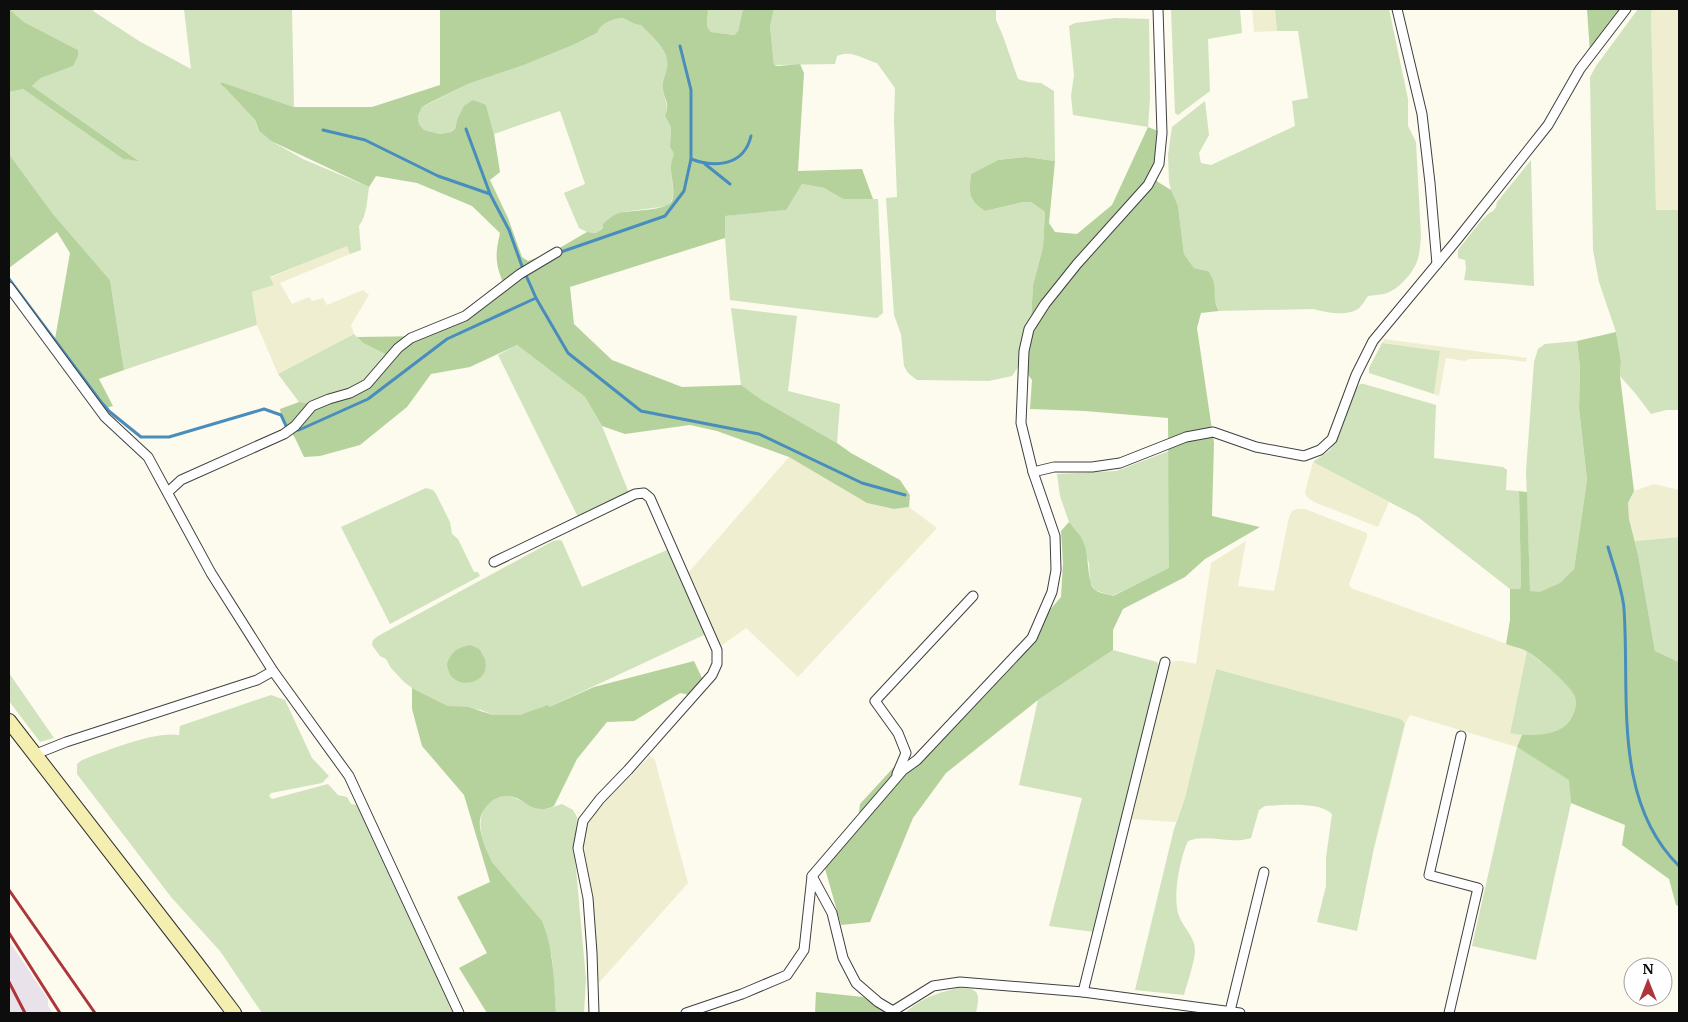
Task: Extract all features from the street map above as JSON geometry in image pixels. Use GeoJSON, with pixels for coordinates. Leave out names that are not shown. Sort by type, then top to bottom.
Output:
{"type":"FeatureCollection","features":[{"type":"Feature","properties":{"kind":"main road"},"geometry":{"type":"LineString","coordinates":[[9,721],[234,1013]]}},
{"type":"Feature","properties":{"kind":"street"},"geometry":{"type":"LineString","coordinates":[[686,1013],[742,994],[786,975],[804,950],[812,876],[903,770],[917,760],[1032,638],[1052,592],[1056,570],[1055,536],[1033,472],[1021,423],[1024,351],[1029,329],[1045,304],[1148,185],[1159,164],[1162,133],[1158,9]]}},
{"type":"Feature","properties":{"kind":"street"},"geometry":{"type":"LineString","coordinates":[[1397,9],[1422,114],[1437,264]]}},
{"type":"Feature","properties":{"kind":"street"},"geometry":{"type":"LineString","coordinates":[[1033,472],[1054,467],[1092,467],[1120,463],[1186,437],[1213,432],[1256,446],[1304,456],[1320,450],[1332,439],[1356,375],[1373,341],[1548,125],[1580,69],[1626,9]]}},
{"type":"Feature","properties":{"kind":"street"},"geometry":{"type":"LineString","coordinates":[[168,492],[181,480],[284,434],[295,426],[312,406],[350,393],[367,384],[398,348],[411,338],[465,316],[520,274],[557,252]]}},
{"type":"Feature","properties":{"kind":"street"},"geometry":{"type":"LineString","coordinates":[[9,287],[105,417],[148,457],[211,573],[273,671],[349,776],[459,1013]]}},
{"type":"Feature","properties":{"kind":"street"},"geometry":{"type":"LineString","coordinates":[[494,562],[635,494],[644,493],[650,498],[717,650],[718,664],[712,675],[600,799],[584,821],[578,848],[588,898],[594,1013]]}},
{"type":"Feature","properties":{"kind":"street"},"geometry":{"type":"LineString","coordinates":[[895,779],[906,753],[898,733],[875,701],[973,596]]}},
{"type":"Feature","properties":{"kind":"street"},"geometry":{"type":"LineString","coordinates":[[1083,992],[1164,662]]}},
{"type":"Feature","properties":{"kind":"street"},"geometry":{"type":"LineString","coordinates":[[36,754],[66,742],[257,680],[273,671]]}},
{"type":"Feature","properties":{"kind":"street"},"geometry":{"type":"LineString","coordinates":[[1450,1013],[1478,888],[1429,875],[1460,736]]}},
{"type":"Feature","properties":{"kind":"street"},"geometry":{"type":"LineString","coordinates":[[1230,1011],[1264,872]]}},
{"type":"Feature","properties":{"kind":"street"},"geometry":{"type":"LineString","coordinates":[[812,876],[832,913],[844,958],[856,983],[892,1012],[933,986],[960,982],[1083,992],[1240,1013]]}},
{"type":"Feature","properties":{"kind":"shaded area"},"geometry":{"type":"Polygon","coordinates":[[[1252,9],[1275,9],[1277,31],[1254,32],[1252,9]]]}},
{"type":"Feature","properties":{"kind":"shaded area"},"geometry":{"type":"Polygon","coordinates":[[[1652,9],[1679,9],[1679,210],[1656,210],[1652,9]]]}},
{"type":"Feature","properties":{"kind":"shaded area"},"geometry":{"type":"Polygon","coordinates":[[[347,245],[350,254],[280,283],[292,304],[309,297],[312,301],[323,298],[327,305],[363,290],[369,295],[351,325],[354,334],[278,374],[257,325],[252,292],[274,285],[270,278],[347,245]]]}},
{"type":"Feature","properties":{"kind":"shaded area"},"geometry":{"type":"Polygon","coordinates":[[[1384,339],[1527,358],[1526,362],[1505,359],[1469,359],[1465,361],[1446,358],[1439,396],[1434,394],[1440,351],[1382,343],[1384,339]]]}},
{"type":"Feature","properties":{"kind":"shaded area"},"geometry":{"type":"Polygon","coordinates":[[[789,457],[867,503],[894,509],[909,507],[937,528],[798,677],[746,628],[721,646],[688,573],[789,457]]]}},
{"type":"Feature","properties":{"kind":"shaded area"},"geometry":{"type":"Polygon","coordinates":[[[1313,462],[1389,502],[1378,527],[1314,502],[1307,497],[1305,492],[1313,462]]]}},
{"type":"Feature","properties":{"kind":"shaded area"},"geometry":{"type":"Polygon","coordinates":[[[1654,484],[1679,490],[1679,537],[1635,541],[1629,519],[1628,503],[1634,491],[1654,484]]]}},
{"type":"Feature","properties":{"kind":"shaded area"},"geometry":{"type":"Polygon","coordinates":[[[1305,509],[1367,533],[1349,584],[1351,588],[1527,651],[1510,732],[1522,735],[1517,747],[1410,715],[1405,724],[1401,719],[1216,669],[1185,798],[1176,822],[1131,819],[1170,663],[1182,661],[1196,664],[1211,563],[1246,541],[1238,586],[1274,591],[1289,517],[1292,511],[1305,509]]]}},
{"type":"Feature","properties":{"kind":"shaded area"},"geometry":{"type":"Polygon","coordinates":[[[650,756],[655,760],[688,883],[597,985],[585,868],[585,831],[588,823],[604,803],[650,756]]]}},
{"type":"Feature","properties":{"kind":"shaded area"},"geometry":{"type":"Polygon","coordinates":[[[9,941],[48,999],[48,1006],[53,1013],[9,1013],[9,941]]]}},
{"type":"Feature","properties":{"kind":"green space"},"geometry":{"type":"Polygon","coordinates":[[[9,9],[94,9],[93,11],[139,41],[191,69],[184,9],[292,9],[294,107],[221,82],[221,85],[255,120],[258,130],[271,141],[303,159],[369,187],[365,213],[359,226],[361,250],[350,254],[347,246],[270,277],[274,285],[252,292],[257,325],[124,370],[110,280],[53,214],[9,154],[9,92],[23,89],[123,159],[138,160],[32,86],[41,78],[72,66],[78,50],[24,22],[9,9]]]}},
{"type":"Feature","properties":{"kind":"green space"},"geometry":{"type":"Polygon","coordinates":[[[9,9],[24,22],[78,50],[78,56],[73,66],[41,78],[32,86],[139,161],[123,159],[23,89],[9,92],[9,9]]]}},
{"type":"Feature","properties":{"kind":"green space"},"geometry":{"type":"Polygon","coordinates":[[[440,9],[708,9],[707,27],[711,32],[734,35],[738,31],[743,9],[774,9],[770,26],[774,65],[800,64],[804,73],[798,171],[862,169],[873,199],[843,199],[824,188],[802,184],[786,210],[725,216],[725,238],[570,287],[574,324],[612,360],[682,387],[741,385],[762,400],[900,480],[910,495],[909,507],[894,509],[867,503],[789,457],[717,431],[690,425],[625,434],[602,426],[585,397],[517,345],[470,367],[431,374],[407,407],[360,445],[320,456],[304,457],[281,415],[280,409],[299,402],[316,404],[352,396],[387,355],[363,343],[357,337],[429,336],[467,318],[504,285],[497,259],[500,233],[472,206],[417,183],[376,176],[369,187],[271,141],[259,131],[255,120],[221,85],[221,82],[294,107],[372,107],[440,85],[440,9]],[[621,18],[607,22],[597,33],[573,45],[524,65],[468,84],[422,107],[418,116],[419,124],[424,130],[440,134],[451,132],[455,129],[464,106],[473,100],[486,105],[494,134],[500,172],[490,180],[508,218],[522,257],[528,261],[556,250],[587,232],[596,233],[603,228],[605,222],[617,214],[664,207],[672,201],[671,165],[674,154],[670,147],[671,127],[665,116],[667,104],[663,87],[667,67],[666,55],[659,44],[641,25],[621,18]]]}},
{"type":"Feature","properties":{"kind":"green space"},"geometry":{"type":"Polygon","coordinates":[[[708,9],[743,9],[738,31],[734,35],[711,32],[707,28],[708,9]]]}},
{"type":"Feature","properties":{"kind":"green space"},"geometry":{"type":"Polygon","coordinates":[[[774,9],[996,9],[996,20],[1018,79],[1041,83],[1054,91],[1055,161],[1026,157],[998,160],[971,174],[971,195],[976,203],[985,211],[1023,202],[1031,202],[1045,212],[1043,247],[1033,285],[1031,319],[1020,364],[1012,376],[989,381],[917,380],[908,373],[904,366],[901,334],[894,315],[886,198],[897,197],[894,121],[895,88],[877,63],[853,54],[837,56],[835,64],[774,65],[770,26],[774,9]]]}},
{"type":"Feature","properties":{"kind":"green space"},"geometry":{"type":"Polygon","coordinates":[[[1171,9],[1240,9],[1242,33],[1208,39],[1210,91],[1178,115],[1175,113],[1171,9]]]}},
{"type":"Feature","properties":{"kind":"green space"},"geometry":{"type":"Polygon","coordinates":[[[1275,9],[1389,9],[1408,99],[1408,126],[1416,142],[1421,236],[1420,250],[1414,268],[1399,286],[1384,294],[1368,296],[1358,309],[1348,313],[1313,309],[1219,311],[1208,271],[1194,268],[1184,254],[1178,206],[1169,182],[1168,155],[1172,127],[1205,101],[1209,135],[1199,153],[1201,163],[1211,165],[1295,126],[1292,101],[1308,98],[1298,31],[1277,31],[1275,9]]]}},
{"type":"Feature","properties":{"kind":"green space"},"geometry":{"type":"Polygon","coordinates":[[[1587,9],[1623,9],[1590,53],[1587,9]]]}},
{"type":"Feature","properties":{"kind":"green space"},"geometry":{"type":"Polygon","coordinates":[[[1638,9],[1652,9],[1656,210],[1679,210],[1679,410],[1666,410],[1651,414],[1620,376],[1621,361],[1616,332],[1599,282],[1593,250],[1590,77],[1638,9]]]}},
{"type":"Feature","properties":{"kind":"green space"},"geometry":{"type":"Polygon","coordinates":[[[621,18],[641,25],[659,44],[666,55],[667,67],[663,81],[667,105],[665,116],[671,127],[670,147],[674,154],[671,166],[673,197],[668,206],[623,212],[596,233],[587,232],[579,228],[564,193],[585,184],[560,111],[494,134],[486,105],[457,120],[455,129],[451,132],[440,134],[424,130],[419,124],[418,116],[422,107],[468,84],[524,65],[573,45],[597,33],[607,22],[621,18]]]}},
{"type":"Feature","properties":{"kind":"green space"},"geometry":{"type":"Polygon","coordinates":[[[1115,18],[1149,19],[1150,98],[1148,127],[1073,115],[1071,96],[1074,75],[1069,26],[1075,23],[1115,18]]]}},
{"type":"Feature","properties":{"kind":"green space"},"geometry":{"type":"Polygon","coordinates":[[[1148,127],[1158,131],[1157,156],[1152,174],[1158,182],[1171,190],[1178,206],[1184,254],[1194,268],[1208,271],[1212,277],[1216,305],[1219,311],[1201,313],[1197,328],[1214,443],[1212,516],[1260,527],[1205,559],[1185,577],[1123,609],[1113,630],[1113,650],[1038,700],[946,773],[913,818],[870,922],[841,925],[824,865],[858,821],[860,804],[893,768],[918,763],[1061,597],[1063,563],[1061,531],[1069,522],[1083,541],[1086,549],[1090,581],[1094,589],[1098,591],[1113,596],[1169,568],[1168,418],[1085,411],[1030,409],[1032,380],[1020,364],[1031,319],[1033,285],[1043,247],[1045,212],[1031,202],[1023,202],[985,211],[975,203],[970,191],[971,174],[998,160],[1026,157],[1055,161],[1049,223],[1055,232],[1077,234],[1112,205],[1148,127]]]}},
{"type":"Feature","properties":{"kind":"green space"},"geometry":{"type":"Polygon","coordinates":[[[9,154],[53,214],[110,280],[124,370],[99,379],[113,406],[101,409],[55,339],[70,253],[57,232],[9,268],[9,154]]]}},
{"type":"Feature","properties":{"kind":"green space"},"geometry":{"type":"Polygon","coordinates":[[[1531,160],[1534,286],[1464,280],[1465,260],[1458,258],[1458,250],[1480,222],[1493,211],[1497,202],[1531,160]]]}},
{"type":"Feature","properties":{"kind":"green space"},"geometry":{"type":"Polygon","coordinates":[[[802,184],[824,188],[843,199],[878,199],[883,313],[877,318],[730,300],[725,216],[785,210],[802,184]]]}},
{"type":"Feature","properties":{"kind":"green space"},"geometry":{"type":"Polygon","coordinates":[[[731,308],[797,316],[788,391],[840,404],[837,443],[762,400],[741,385],[731,308]]]}},
{"type":"Feature","properties":{"kind":"green space"},"geometry":{"type":"Polygon","coordinates":[[[1616,332],[1621,361],[1620,376],[1634,491],[1628,503],[1629,519],[1638,554],[1655,651],[1679,662],[1679,906],[1676,905],[1669,879],[1622,845],[1625,825],[1571,803],[1569,780],[1517,747],[1522,735],[1546,734],[1560,729],[1570,720],[1576,703],[1573,692],[1568,686],[1533,655],[1506,644],[1510,620],[1510,589],[1520,589],[1521,585],[1519,491],[1527,492],[1530,591],[1540,592],[1560,583],[1574,569],[1587,480],[1579,408],[1580,368],[1577,341],[1616,332]]]}},
{"type":"Feature","properties":{"kind":"green space"},"geometry":{"type":"Polygon","coordinates":[[[354,334],[363,343],[387,355],[368,388],[316,404],[299,402],[278,374],[354,334]]]}},
{"type":"Feature","properties":{"kind":"green space"},"geometry":{"type":"Polygon","coordinates":[[[1577,341],[1580,368],[1579,408],[1587,480],[1574,569],[1561,583],[1539,593],[1530,591],[1526,471],[1534,362],[1538,349],[1545,344],[1577,341]]]}},
{"type":"Feature","properties":{"kind":"green space"},"geometry":{"type":"Polygon","coordinates":[[[1382,343],[1440,351],[1434,394],[1369,373],[1369,368],[1382,343]]]}},
{"type":"Feature","properties":{"kind":"green space"},"geometry":{"type":"Polygon","coordinates":[[[517,345],[585,397],[602,426],[629,493],[578,517],[498,355],[517,345]]]}},
{"type":"Feature","properties":{"kind":"green space"},"geometry":{"type":"Polygon","coordinates":[[[1360,384],[1436,405],[1434,458],[1503,467],[1507,470],[1506,490],[1519,491],[1520,589],[1510,589],[1418,517],[1313,462],[1330,450],[1341,430],[1356,389],[1360,384]]]}},
{"type":"Feature","properties":{"kind":"green space"},"geometry":{"type":"Polygon","coordinates":[[[1169,451],[1170,568],[1112,596],[1095,590],[1090,582],[1089,563],[1077,531],[1069,522],[1060,496],[1057,474],[1116,471],[1169,451]]]}},
{"type":"Feature","properties":{"kind":"green space"},"geometry":{"type":"Polygon","coordinates":[[[426,488],[433,490],[436,494],[450,522],[452,534],[458,539],[474,572],[478,572],[480,576],[390,624],[341,527],[426,488]]]}},
{"type":"Feature","properties":{"kind":"green space"},"geometry":{"type":"Polygon","coordinates":[[[1679,537],[1679,662],[1655,651],[1635,541],[1679,537]]]}},
{"type":"Feature","properties":{"kind":"green space"},"geometry":{"type":"Polygon","coordinates":[[[553,541],[562,541],[582,587],[667,550],[706,634],[549,707],[542,707],[531,713],[514,716],[493,715],[481,710],[448,706],[412,688],[404,682],[372,645],[373,640],[378,636],[553,541]]]}},
{"type":"Feature","properties":{"kind":"green space"},"geometry":{"type":"Polygon","coordinates":[[[470,645],[480,650],[484,657],[485,672],[476,680],[464,683],[453,678],[447,664],[456,651],[470,645]]]}},
{"type":"Feature","properties":{"kind":"green space"},"geometry":{"type":"Polygon","coordinates":[[[1113,650],[1157,662],[1160,668],[1094,932],[1049,926],[1082,798],[1019,785],[1038,700],[1113,650]]]}},
{"type":"Feature","properties":{"kind":"green space"},"geometry":{"type":"Polygon","coordinates":[[[1527,651],[1568,685],[1575,697],[1575,708],[1570,721],[1556,731],[1547,734],[1519,735],[1510,733],[1527,651]]]}},
{"type":"Feature","properties":{"kind":"green space"},"geometry":{"type":"Polygon","coordinates":[[[694,661],[703,680],[690,695],[680,693],[634,721],[607,722],[577,759],[554,806],[546,809],[534,808],[513,797],[502,796],[489,803],[483,811],[480,820],[480,830],[492,862],[542,921],[546,932],[554,978],[556,1013],[487,1013],[459,968],[487,953],[457,897],[490,882],[464,795],[422,746],[412,709],[412,688],[448,706],[468,707],[493,715],[520,715],[548,705],[549,707],[594,687],[694,661]]]}},
{"type":"Feature","properties":{"kind":"green space"},"geometry":{"type":"Polygon","coordinates":[[[1216,669],[1401,719],[1405,724],[1374,848],[1357,931],[1317,922],[1326,886],[1326,858],[1332,814],[1319,807],[1310,805],[1265,806],[1259,810],[1251,838],[1236,840],[1203,838],[1188,841],[1182,857],[1176,899],[1179,916],[1191,936],[1195,950],[1184,995],[1135,990],[1174,829],[1185,798],[1216,669]]]}},
{"type":"Feature","properties":{"kind":"green space"},"geometry":{"type":"Polygon","coordinates":[[[9,673],[54,738],[40,742],[9,701],[9,673]]]}},
{"type":"Feature","properties":{"kind":"green space"},"geometry":{"type":"Polygon","coordinates":[[[271,695],[285,700],[312,758],[329,776],[322,783],[271,793],[269,796],[272,799],[328,784],[338,795],[347,797],[351,804],[357,805],[455,1013],[262,1013],[220,951],[171,897],[77,774],[77,764],[82,760],[144,739],[157,736],[179,735],[180,726],[271,695]]]}},
{"type":"Feature","properties":{"kind":"green space"},"geometry":{"type":"Polygon","coordinates":[[[1517,747],[1570,780],[1571,803],[1536,960],[1472,946],[1517,747]]]}},
{"type":"Feature","properties":{"kind":"green space"},"geometry":{"type":"Polygon","coordinates":[[[508,795],[539,809],[547,809],[562,804],[573,810],[577,817],[575,858],[586,979],[584,1013],[556,1013],[552,957],[541,921],[492,862],[482,838],[482,813],[486,806],[498,797],[508,795]]]}},
{"type":"Feature","properties":{"kind":"green space"},"geometry":{"type":"Polygon","coordinates":[[[958,988],[971,989],[977,993],[976,1013],[905,1013],[917,1003],[958,988]]]}},
{"type":"Feature","properties":{"kind":"green space"},"geometry":{"type":"Polygon","coordinates":[[[816,992],[863,997],[886,1012],[815,1013],[816,992]]]}},
{"type":"Feature","properties":{"kind":"waterway"},"geometry":{"type":"LineString","coordinates":[[558,253],[665,216],[684,191],[691,159],[691,90],[680,46]]}},
{"type":"Feature","properties":{"kind":"waterway"},"geometry":{"type":"LineString","coordinates":[[466,129],[490,194]]}},
{"type":"Feature","properties":{"kind":"waterway"},"geometry":{"type":"LineString","coordinates":[[323,130],[365,140],[438,176],[490,194],[509,230],[523,269]]}},
{"type":"Feature","properties":{"kind":"waterway"},"geometry":{"type":"LineString","coordinates":[[691,159],[719,164],[735,159],[742,154],[751,136]]}},
{"type":"Feature","properties":{"kind":"waterway"},"geometry":{"type":"LineString","coordinates":[[705,164],[730,184]]}},
{"type":"Feature","properties":{"kind":"waterway"},"geometry":{"type":"LineString","coordinates":[[9,279],[110,412],[141,437],[169,437],[264,409],[281,415],[288,430],[299,430],[368,399],[447,339],[536,298],[525,273]]}},
{"type":"Feature","properties":{"kind":"waterway"},"geometry":{"type":"LineString","coordinates":[[536,298],[568,353],[641,411],[759,434],[862,483],[905,495]]}},
{"type":"Feature","properties":{"kind":"waterway"},"geometry":{"type":"LineString","coordinates":[[1608,547],[1620,586],[1624,609],[1626,711],[1634,778],[1643,810],[1658,840],[1679,866]]}},
{"type":"Feature","properties":{"kind":"railway"},"geometry":{"type":"LineString","coordinates":[[9,890],[95,1013]]}},
{"type":"Feature","properties":{"kind":"railway"},"geometry":{"type":"LineString","coordinates":[[9,933],[60,1013]]}},
{"type":"Feature","properties":{"kind":"railway"},"geometry":{"type":"LineString","coordinates":[[9,982],[25,1013]]}}]}
